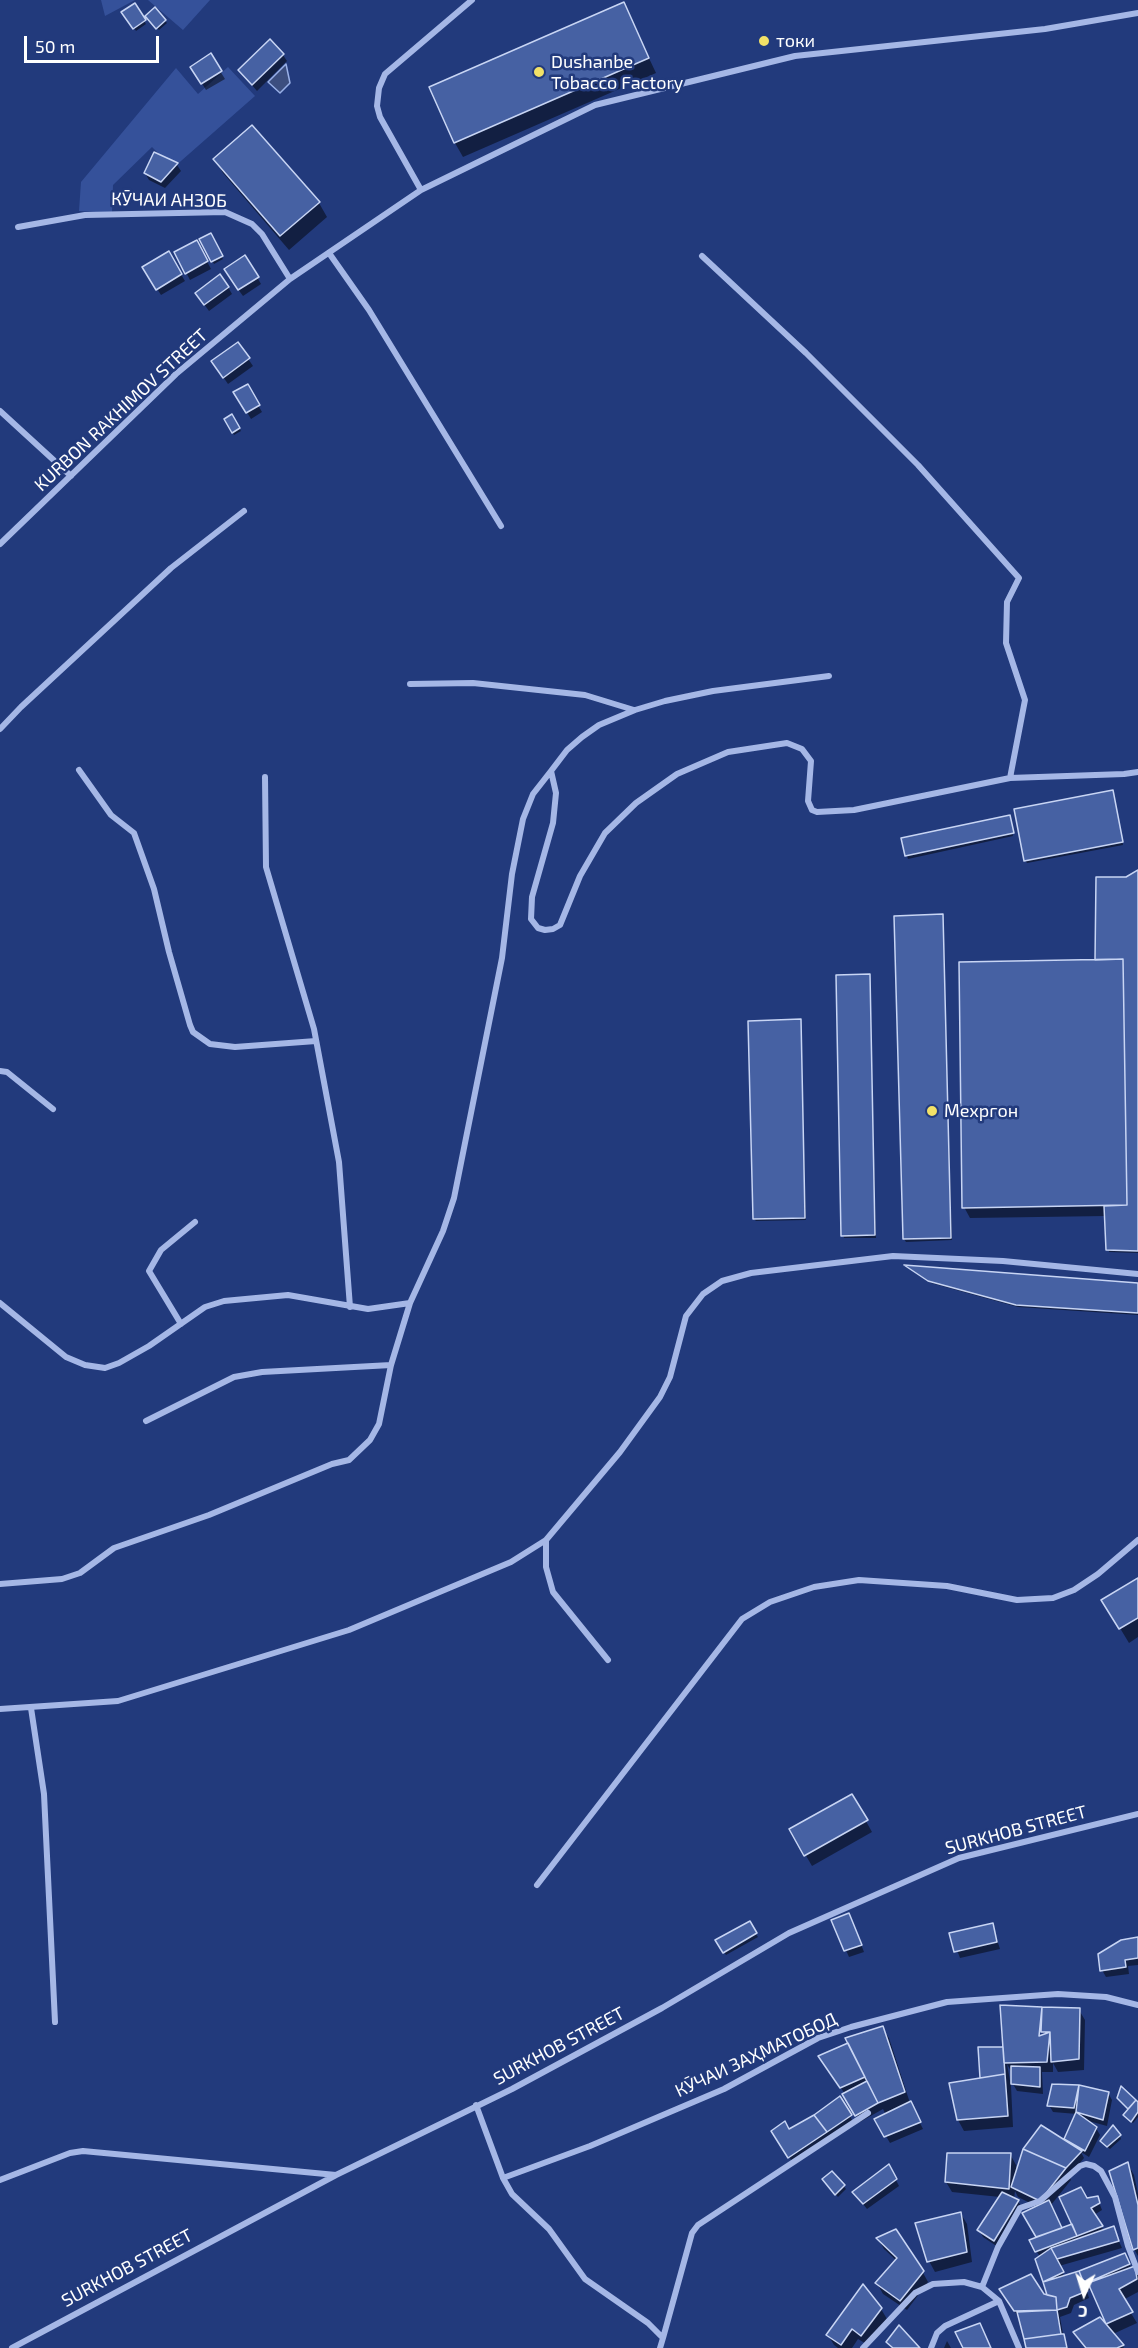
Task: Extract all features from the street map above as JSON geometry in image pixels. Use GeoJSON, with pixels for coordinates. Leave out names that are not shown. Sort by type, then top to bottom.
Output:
{"type":"FeatureCollection","features":[{"type":"Feature","properties":{"kind":"street"},"geometry":{"type":"LineString","coordinates":[[421,190],[380,117],[377,106],[379,88],[385,75],[472,0]]}},
{"type":"Feature","properties":{"kind":"street","name":"KURBON RAKHIMOV STREET"},"geometry":{"type":"LineString","coordinates":[[0,544],[176,374],[290,279],[421,190],[596,105],[795,56],[1045,29],[1138,13]]}},
{"type":"Feature","properties":{"kind":"street","name":"КӮЧАИ АНЗОБ"},"geometry":{"type":"LineString","coordinates":[[18,227],[85,215],[225,212],[252,224],[262,234],[290,279]]}},
{"type":"Feature","properties":{"kind":"street"},"geometry":{"type":"LineString","coordinates":[[329,253],[369,310],[501,526]]}},
{"type":"Feature","properties":{"kind":"street"},"geometry":{"type":"LineString","coordinates":[[702,256],[806,353],[918,465],[1019,578],[1007,602],[1006,643],[1025,700],[1010,778]]}},
{"type":"Feature","properties":{"kind":"street"},"geometry":{"type":"LineString","coordinates":[[0,411],[71,476]]}},
{"type":"Feature","properties":{"kind":"street"},"geometry":{"type":"LineString","coordinates":[[0,729],[171,568],[244,511]]}},
{"type":"Feature","properties":{"kind":"street"},"geometry":{"type":"LineString","coordinates":[[0,1584],[62,1579],[80,1573],[114,1548],[209,1515],[332,1464],[349,1460],[370,1440],[379,1424],[391,1365],[410,1303],[443,1231],[454,1198],[502,958],[512,874],[524,819],[533,794],[567,750],[582,736],[599,725],[634,710],[713,691],[829,676]]}},
{"type":"Feature","properties":{"kind":"street"},"geometry":{"type":"LineString","coordinates":[[410,684],[473,683],[585,695],[634,710]]}},
{"type":"Feature","properties":{"kind":"street"},"geometry":{"type":"LineString","coordinates":[[551,771],[555,793],[554,823],[532,897],[531,919],[538,928],[545,930],[554,930],[560,926],[580,876],[605,833],[636,803],[677,774],[728,752],[787,743],[802,749],[811,761],[808,801],[812,810],[817,812],[854,810],[1010,778],[1138,772]]}},
{"type":"Feature","properties":{"kind":"street"},"geometry":{"type":"LineString","coordinates":[[79,770],[111,814],[134,833],[153,889],[189,1025],[194,1032],[210,1044],[235,1047],[315,1041]]}},
{"type":"Feature","properties":{"kind":"street"},"geometry":{"type":"LineString","coordinates":[[265,777],[267,867],[314,1029],[339,1162],[350,1307]]}},
{"type":"Feature","properties":{"kind":"street"},"geometry":{"type":"LineString","coordinates":[[0,1071],[7,1072],[53,1109]]}},
{"type":"Feature","properties":{"kind":"street"},"geometry":{"type":"LineString","coordinates":[[181,1324],[149,1271],[161,1250],[195,1222]]}},
{"type":"Feature","properties":{"kind":"street"},"geometry":{"type":"LineString","coordinates":[[0,1709],[118,1701],[349,1630],[511,1562],[546,1540],[620,1452],[660,1397],[670,1377],[687,1316],[703,1294],[722,1281],[751,1273],[893,1256],[1003,1261],[1138,1274]]}},
{"type":"Feature","properties":{"kind":"street"},"geometry":{"type":"LineString","coordinates":[[0,1303],[66,1358],[85,1365],[105,1368],[149,1346],[206,1307],[224,1301],[288,1295],[368,1309],[410,1303]]}},
{"type":"Feature","properties":{"kind":"street"},"geometry":{"type":"LineString","coordinates":[[146,1421],[234,1377],[262,1371],[391,1365]]}},
{"type":"Feature","properties":{"kind":"street"},"geometry":{"type":"LineString","coordinates":[[546,1540],[546,1567],[553,1592],[608,1660]]}},
{"type":"Feature","properties":{"kind":"street"},"geometry":{"type":"LineString","coordinates":[[537,1885],[741,1619],[770,1602],[814,1587],[859,1580],[946,1586],[1017,1600],[1053,1598],[1074,1590],[1090,1580],[1138,1540]]}},
{"type":"Feature","properties":{"kind":"street"},"geometry":{"type":"LineString","coordinates":[[32,1708],[44,1794],[55,2022]]}},
{"type":"Feature","properties":{"kind":"street","name":"SURKHOB STREET"},"geometry":{"type":"LineString","coordinates":[[12,2348],[336,2175],[512,2089],[662,2008],[789,1933],[959,1858],[1138,1814]]}},
{"type":"Feature","properties":{"kind":"street","name":"КӮЧАИ ЗАҲМАТОБОД"},"geometry":{"type":"LineString","coordinates":[[502,2178],[590,2146],[724,2089],[818,2038],[851,2027],[946,2002],[1058,1994],[1106,1997],[1138,2006]]}},
{"type":"Feature","properties":{"kind":"street"},"geometry":{"type":"LineString","coordinates":[[476,2105],[502,2178],[512,2194],[549,2229],[585,2279],[648,2323],[663,2337]]}},
{"type":"Feature","properties":{"kind":"street"},"geometry":{"type":"LineString","coordinates":[[660,2348],[692,2233],[698,2225],[868,2113]]}},
{"type":"Feature","properties":{"kind":"street"},"geometry":{"type":"LineString","coordinates":[[0,2180],[70,2153],[83,2151],[336,2175]]}},
{"type":"Feature","properties":{"kind":"street"},"geometry":{"type":"LineString","coordinates":[[982,2287],[998,2247],[1020,2208],[1040,2201],[1080,2166],[1086,2164],[1101,2170],[1115,2197],[1128,2246],[1138,2272]]}},
{"type":"Feature","properties":{"kind":"street"},"geometry":{"type":"LineString","coordinates":[[863,2348],[915,2293],[933,2284],[963,2282],[982,2287],[999,2301],[1019,2348]]}},
{"type":"Feature","properties":{"kind":"street"},"geometry":{"type":"LineString","coordinates":[[931,2348],[937,2333],[945,2325],[999,2301]]}},
{"type":"Feature","properties":{"kind":"shaded area"},"geometry":{"type":"Polygon","coordinates":[[[101,0],[135,0],[105,16],[101,0]]]}},
{"type":"Feature","properties":{"kind":"shaded area"},"geometry":{"type":"Polygon","coordinates":[[[148,0],[210,0],[183,30],[148,0]]]}},
{"type":"Feature","properties":{"kind":"shaded area"},"geometry":{"type":"Polygon","coordinates":[[[286,64],[290,83],[280,93],[268,82],[286,64]]]}},
{"type":"Feature","properties":{"kind":"shaded area"},"geometry":{"type":"Polygon","coordinates":[[[228,67],[255,96],[173,168],[152,147],[113,185],[112,213],[79,211],[81,182],[176,68],[198,94],[228,67]]]}},
{"type":"Feature","properties":{"kind":"building","name":"Dushanbe Tobacco Factory"},"geometry":{"type":"Polygon","coordinates":[[[624,2],[649,58],[454,143],[429,87],[624,2]]]}},
{"type":"Feature","properties":{"kind":"building"},"geometry":{"type":"Polygon","coordinates":[[[135,3],[146,20],[133,29],[121,12],[135,3]]]}},
{"type":"Feature","properties":{"kind":"building"},"geometry":{"type":"Polygon","coordinates":[[[155,7],[166,20],[156,29],[145,16],[155,7]]]}},
{"type":"Feature","properties":{"kind":"building"},"geometry":{"type":"Polygon","coordinates":[[[270,39],[284,54],[252,85],[238,70],[270,39]]]}},
{"type":"Feature","properties":{"kind":"building"},"geometry":{"type":"Polygon","coordinates":[[[211,53],[222,71],[201,84],[190,67],[211,53]]]}},
{"type":"Feature","properties":{"kind":"building"},"geometry":{"type":"Polygon","coordinates":[[[252,125],[320,202],[280,236],[213,159],[252,125]]]}},
{"type":"Feature","properties":{"kind":"building"},"geometry":{"type":"Polygon","coordinates":[[[154,152],[178,163],[161,182],[144,173],[154,152]]]}},
{"type":"Feature","properties":{"kind":"building"},"geometry":{"type":"Polygon","coordinates":[[[211,233],[223,256],[211,262],[199,239],[211,233]]]}},
{"type":"Feature","properties":{"kind":"building"},"geometry":{"type":"Polygon","coordinates":[[[197,240],[208,261],[185,274],[174,252],[197,240]]]}},
{"type":"Feature","properties":{"kind":"building"},"geometry":{"type":"Polygon","coordinates":[[[169,251],[182,274],[156,290],[142,267],[169,251]]]}},
{"type":"Feature","properties":{"kind":"building"},"geometry":{"type":"Polygon","coordinates":[[[245,255],[259,277],[238,290],[224,269],[245,255]]]}},
{"type":"Feature","properties":{"kind":"building"},"geometry":{"type":"Polygon","coordinates":[[[220,274],[229,287],[204,305],[195,293],[220,274]]]}},
{"type":"Feature","properties":{"kind":"building"},"geometry":{"type":"Polygon","coordinates":[[[238,342],[250,358],[223,378],[211,361],[238,342]]]}},
{"type":"Feature","properties":{"kind":"building"},"geometry":{"type":"Polygon","coordinates":[[[248,384],[260,405],[246,413],[233,392],[248,384]]]}},
{"type":"Feature","properties":{"kind":"building"},"geometry":{"type":"Polygon","coordinates":[[[232,414],[240,428],[232,433],[224,419],[232,414]]]}},
{"type":"Feature","properties":{"kind":"building"},"geometry":{"type":"Polygon","coordinates":[[[1113,790],[1123,842],[1024,861],[1014,809],[1113,790]]]}},
{"type":"Feature","properties":{"kind":"building"},"geometry":{"type":"Polygon","coordinates":[[[1010,815],[1014,833],[905,856],[901,838],[1010,815]]]}},
{"type":"Feature","properties":{"kind":"building"},"geometry":{"type":"Polygon","coordinates":[[[1138,870],[1138,1251],[1106,1250],[1104,1206],[1127,1205],[1123,959],[1095,960],[1096,877],[1126,877],[1138,870]]]}},
{"type":"Feature","properties":{"kind":"building"},"geometry":{"type":"Polygon","coordinates":[[[943,914],[951,1238],[903,1239],[894,916],[943,914]]]}},
{"type":"Feature","properties":{"kind":"building"},"geometry":{"type":"Polygon","coordinates":[[[1123,959],[1127,1205],[962,1208],[959,962],[1123,959]]]}},
{"type":"Feature","properties":{"kind":"building"},"geometry":{"type":"Polygon","coordinates":[[[870,974],[875,1235],[841,1236],[836,975],[870,974]]]}},
{"type":"Feature","properties":{"kind":"building"},"geometry":{"type":"Polygon","coordinates":[[[801,1019],[805,1218],[753,1219],[748,1021],[801,1019]]]}},
{"type":"Feature","properties":{"kind":"building"},"geometry":{"type":"Polygon","coordinates":[[[904,1265],[1138,1283],[1138,1313],[1016,1305],[928,1281],[904,1265]]]}},
{"type":"Feature","properties":{"kind":"building"},"geometry":{"type":"Polygon","coordinates":[[[1138,1578],[1138,1618],[1119,1629],[1101,1600],[1138,1578]]]}},
{"type":"Feature","properties":{"kind":"building"},"geometry":{"type":"Polygon","coordinates":[[[852,1794],[868,1820],[804,1856],[789,1829],[852,1794]]]}},
{"type":"Feature","properties":{"kind":"building"},"geometry":{"type":"Polygon","coordinates":[[[849,1913],[862,1945],[844,1951],[831,1920],[849,1913]]]}},
{"type":"Feature","properties":{"kind":"building"},"geometry":{"type":"Polygon","coordinates":[[[750,1921],[757,1933],[723,1953],[715,1940],[750,1921]]]}},
{"type":"Feature","properties":{"kind":"building"},"geometry":{"type":"Polygon","coordinates":[[[993,1923],[997,1942],[954,1952],[949,1933],[993,1923]]]}},
{"type":"Feature","properties":{"kind":"building"},"geometry":{"type":"Polygon","coordinates":[[[1138,1937],[1138,1958],[1125,1960],[1126,1967],[1100,1971],[1098,1954],[1121,1940],[1138,1937]]]}},
{"type":"Feature","properties":{"kind":"building"},"geometry":{"type":"Polygon","coordinates":[[[1000,2005],[1042,2007],[1039,2036],[1050,2032],[1047,2062],[1004,2063],[1000,2005]]]}},
{"type":"Feature","properties":{"kind":"building"},"geometry":{"type":"Polygon","coordinates":[[[1042,2007],[1080,2008],[1079,2059],[1051,2062],[1050,2032],[1041,2032],[1042,2007]]]}},
{"type":"Feature","properties":{"kind":"building"},"geometry":{"type":"Polygon","coordinates":[[[883,2026],[905,2092],[878,2103],[845,2038],[883,2026]]]}},
{"type":"Feature","properties":{"kind":"building"},"geometry":{"type":"Polygon","coordinates":[[[848,2043],[865,2077],[840,2088],[818,2056],[848,2043]]]}},
{"type":"Feature","properties":{"kind":"building"},"geometry":{"type":"Polygon","coordinates":[[[978,2047],[1003,2047],[1005,2074],[980,2078],[978,2047]]]}},
{"type":"Feature","properties":{"kind":"building"},"geometry":{"type":"Polygon","coordinates":[[[1011,2066],[1040,2067],[1040,2087],[1011,2084],[1011,2066]]]}},
{"type":"Feature","properties":{"kind":"building"},"geometry":{"type":"Polygon","coordinates":[[[1005,2074],[1008,2116],[957,2120],[949,2083],[1005,2074]]]}},
{"type":"Feature","properties":{"kind":"building"},"geometry":{"type":"Polygon","coordinates":[[[867,2081],[878,2103],[855,2116],[842,2094],[867,2081]]]}},
{"type":"Feature","properties":{"kind":"building"},"geometry":{"type":"Polygon","coordinates":[[[1052,2084],[1079,2085],[1074,2108],[1047,2106],[1052,2084]]]}},
{"type":"Feature","properties":{"kind":"building"},"geometry":{"type":"Polygon","coordinates":[[[1079,2085],[1109,2092],[1103,2120],[1076,2112],[1079,2085]]]}},
{"type":"Feature","properties":{"kind":"building"},"geometry":{"type":"Polygon","coordinates":[[[1121,2086],[1136,2100],[1128,2109],[1117,2098],[1121,2086]]]}},
{"type":"Feature","properties":{"kind":"building"},"geometry":{"type":"Polygon","coordinates":[[[840,2096],[852,2115],[827,2132],[814,2115],[840,2096]]]}},
{"type":"Feature","properties":{"kind":"building"},"geometry":{"type":"Polygon","coordinates":[[[1136,2100],[1138,2112],[1131,2122],[1123,2115],[1136,2100]]]}},
{"type":"Feature","properties":{"kind":"building"},"geometry":{"type":"Polygon","coordinates":[[[911,2101],[921,2122],[884,2137],[874,2119],[911,2101]]]}},
{"type":"Feature","properties":{"kind":"building"},"geometry":{"type":"Polygon","coordinates":[[[1076,2112],[1097,2127],[1085,2151],[1064,2139],[1076,2112]]]}},
{"type":"Feature","properties":{"kind":"building"},"geometry":{"type":"Polygon","coordinates":[[[814,2115],[827,2132],[788,2158],[771,2131],[785,2121],[789,2129],[814,2115]]]}},
{"type":"Feature","properties":{"kind":"building"},"geometry":{"type":"Polygon","coordinates":[[[1041,2125],[1082,2151],[1066,2168],[1023,2149],[1041,2125]]]}},
{"type":"Feature","properties":{"kind":"building"},"geometry":{"type":"Polygon","coordinates":[[[1113,2125],[1121,2135],[1107,2147],[1100,2141],[1113,2125]]]}},
{"type":"Feature","properties":{"kind":"building"},"geometry":{"type":"Polygon","coordinates":[[[1023,2149],[1066,2168],[1040,2201],[1011,2187],[1023,2149]]]}},
{"type":"Feature","properties":{"kind":"building"},"geometry":{"type":"Polygon","coordinates":[[[947,2153],[1011,2153],[1009,2189],[945,2182],[947,2153]]]}},
{"type":"Feature","properties":{"kind":"building"},"geometry":{"type":"Polygon","coordinates":[[[1128,2162],[1138,2205],[1138,2248],[1133,2250],[1109,2171],[1128,2162]]]}},
{"type":"Feature","properties":{"kind":"building"},"geometry":{"type":"Polygon","coordinates":[[[889,2164],[897,2179],[863,2204],[852,2192],[889,2164]]]}},
{"type":"Feature","properties":{"kind":"building"},"geometry":{"type":"Polygon","coordinates":[[[832,2171],[845,2185],[835,2195],[822,2179],[832,2171]]]}},
{"type":"Feature","properties":{"kind":"building"},"geometry":{"type":"Polygon","coordinates":[[[1081,2187],[1087,2198],[1098,2196],[1100,2203],[1091,2208],[1103,2226],[1077,2236],[1059,2197],[1081,2187]]]}},
{"type":"Feature","properties":{"kind":"building"},"geometry":{"type":"Polygon","coordinates":[[[1002,2192],[1019,2200],[994,2241],[977,2230],[1002,2192]]]}},
{"type":"Feature","properties":{"kind":"building"},"geometry":{"type":"Polygon","coordinates":[[[1049,2200],[1062,2228],[1036,2237],[1022,2213],[1049,2200]]]}},
{"type":"Feature","properties":{"kind":"building"},"geometry":{"type":"Polygon","coordinates":[[[961,2212],[967,2252],[927,2262],[915,2223],[961,2212]]]}},
{"type":"Feature","properties":{"kind":"building"},"geometry":{"type":"Polygon","coordinates":[[[1072,2224],[1077,2236],[1035,2252],[1029,2240],[1072,2224]]]}},
{"type":"Feature","properties":{"kind":"building"},"geometry":{"type":"Polygon","coordinates":[[[1114,2226],[1119,2241],[1057,2259],[1051,2248],[1114,2226]]]}},
{"type":"Feature","properties":{"kind":"building"},"geometry":{"type":"Polygon","coordinates":[[[896,2229],[924,2271],[900,2301],[875,2283],[897,2258],[876,2238],[896,2229]]]}},
{"type":"Feature","properties":{"kind":"building"},"geometry":{"type":"Polygon","coordinates":[[[1051,2248],[1064,2272],[1043,2282],[1035,2259],[1051,2248]]]}},
{"type":"Feature","properties":{"kind":"building"},"geometry":{"type":"Polygon","coordinates":[[[1125,2253],[1130,2264],[1084,2284],[1079,2271],[1125,2253]]]}},
{"type":"Feature","properties":{"kind":"building"},"geometry":{"type":"Polygon","coordinates":[[[1135,2266],[1137,2279],[1119,2289],[1133,2312],[1106,2324],[1088,2283],[1135,2266]]]}},
{"type":"Feature","properties":{"kind":"building"},"geometry":{"type":"Polygon","coordinates":[[[1079,2271],[1087,2291],[1070,2298],[1067,2307],[1057,2310],[1056,2297],[1047,2295],[1043,2282],[1079,2271]]]}},
{"type":"Feature","properties":{"kind":"building"},"geometry":{"type":"Polygon","coordinates":[[[1031,2274],[1044,2294],[1056,2297],[1057,2310],[1014,2311],[999,2289],[1031,2274]]]}},
{"type":"Feature","properties":{"kind":"building"},"geometry":{"type":"Polygon","coordinates":[[[863,2284],[882,2308],[861,2336],[852,2329],[841,2345],[826,2335],[863,2284]]]}},
{"type":"Feature","properties":{"kind":"building"},"geometry":{"type":"Polygon","coordinates":[[[1057,2310],[1061,2334],[1024,2339],[1017,2312],[1057,2310]]]}},
{"type":"Feature","properties":{"kind":"building"},"geometry":{"type":"Polygon","coordinates":[[[1100,2317],[1124,2345],[1117,2348],[1086,2348],[1073,2332],[1100,2317]]]}},
{"type":"Feature","properties":{"kind":"building"},"geometry":{"type":"Polygon","coordinates":[[[980,2323],[991,2348],[963,2348],[955,2332],[980,2323]]]}},
{"type":"Feature","properties":{"kind":"building"},"geometry":{"type":"Polygon","coordinates":[[[899,2325],[920,2348],[893,2348],[886,2342],[899,2325]]]}},
{"type":"Feature","properties":{"kind":"building"},"geometry":{"type":"Polygon","coordinates":[[[1064,2334],[1067,2348],[1026,2348],[1024,2339],[1064,2334]]]}},
{"type":"Feature","properties":{"kind":"place","name":"токи"},"geometry":{"type":"Point","coordinates":[764,41]}},
{"type":"Feature","properties":{"kind":"place","name":"Dushanbe Tobacco Factory"},"geometry":{"type":"Point","coordinates":[539,72]}},
{"type":"Feature","properties":{"kind":"place","name":"Мехргон"},"geometry":{"type":"Point","coordinates":[932,1111]}}]}
